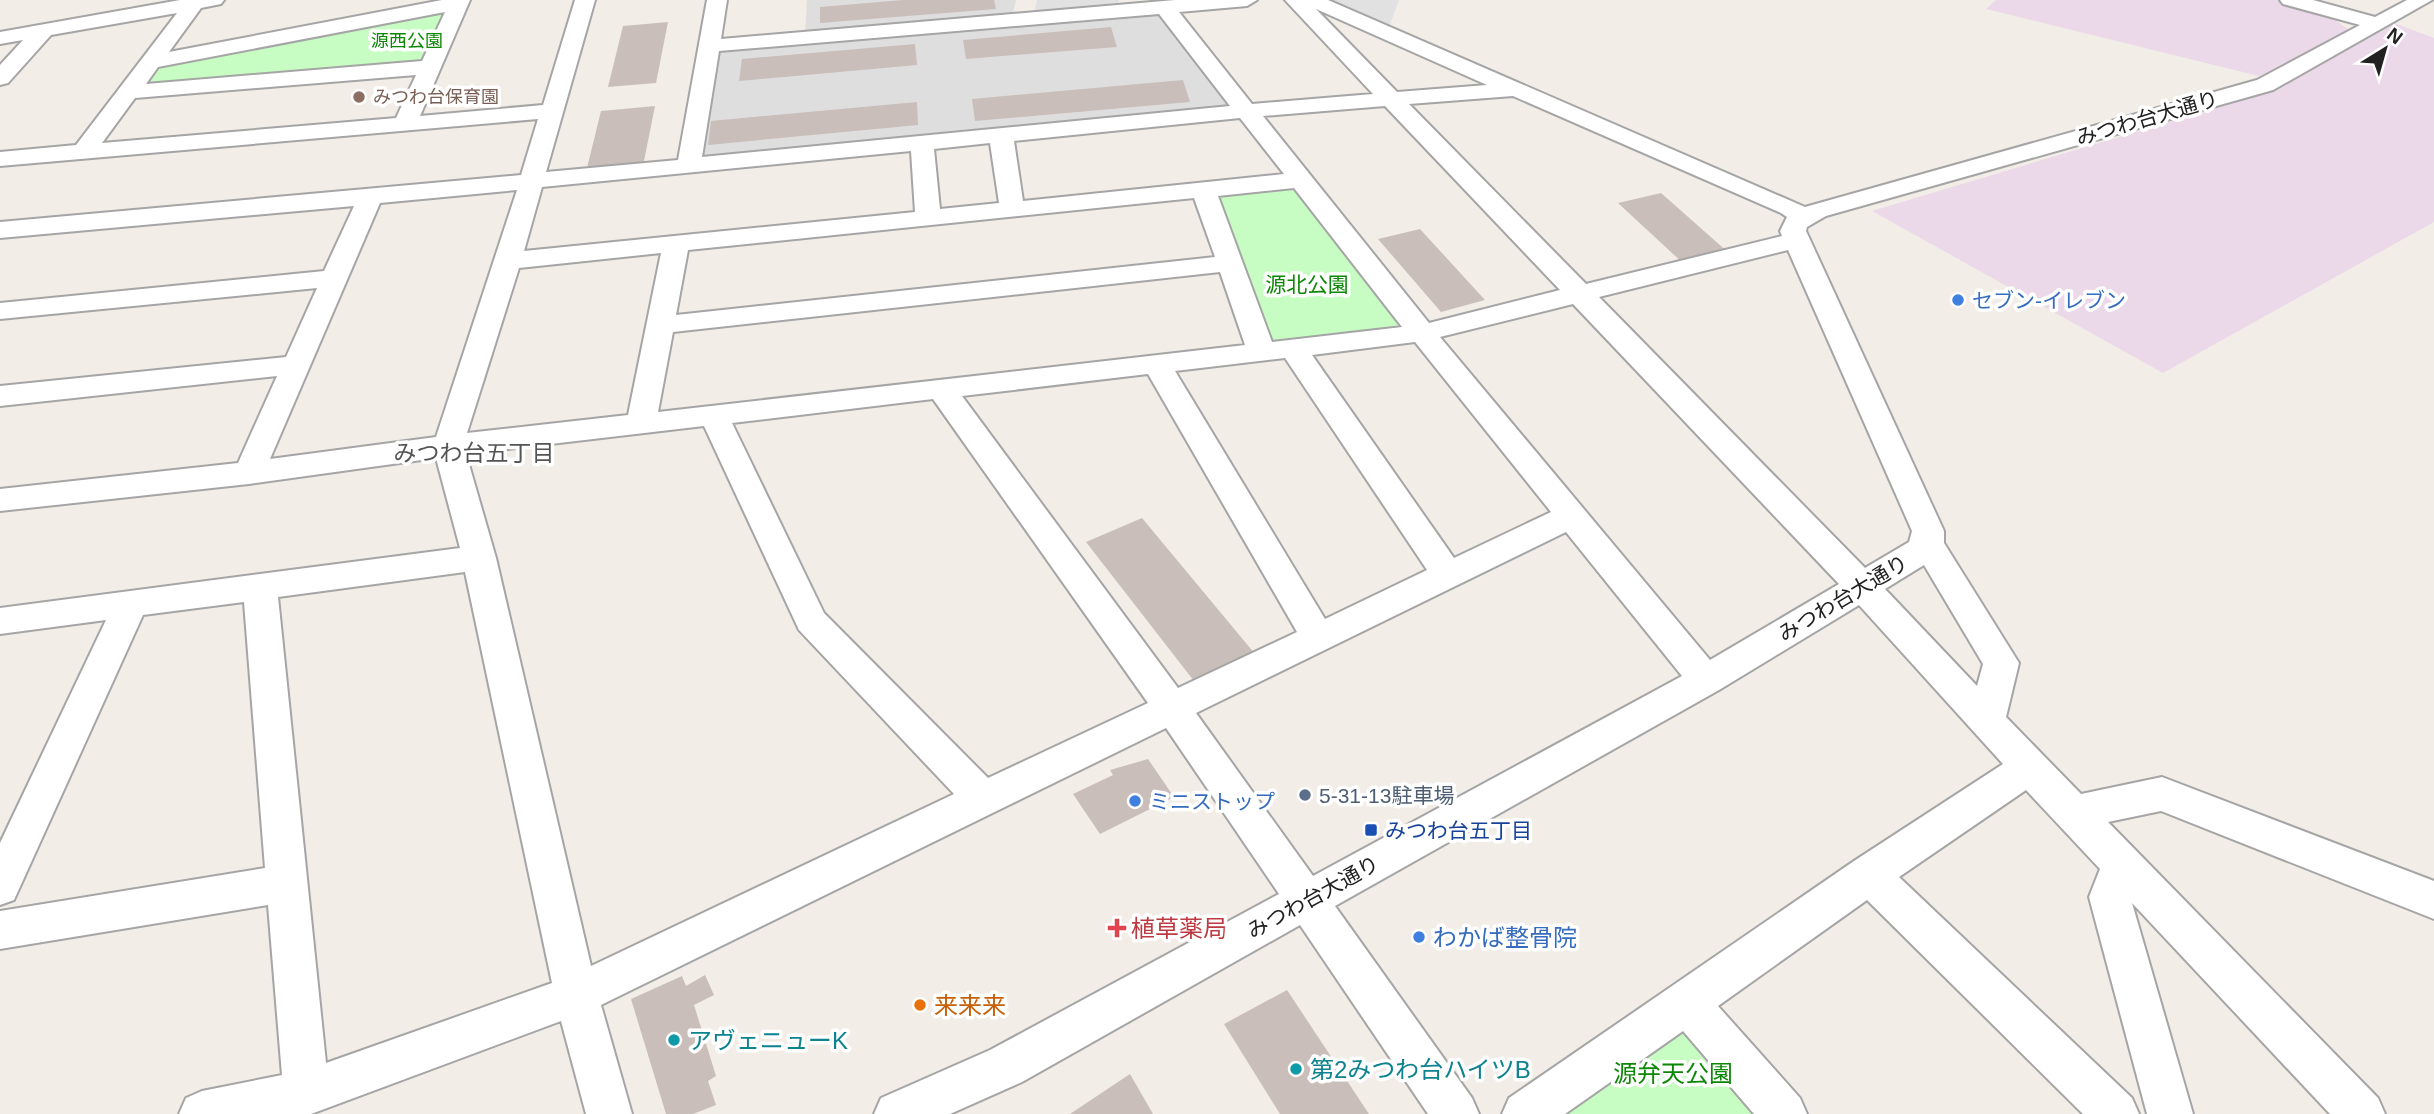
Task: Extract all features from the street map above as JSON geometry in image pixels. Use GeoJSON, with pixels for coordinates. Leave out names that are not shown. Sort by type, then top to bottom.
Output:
{"type":"FeatureCollection","features":[{"type":"Feature","properties":{"kind":"street"},"geometry":{"type":"LineString","coordinates":[[585,0],[530,179],[508,261],[448,446],[479,558],[576,995],[609,1114]]}},
{"type":"Feature","properties":{"kind":"street"},"geometry":{"type":"LineString","coordinates":[[690,166],[717,0]]}},
{"type":"Feature","properties":{"kind":"street"},"geometry":{"type":"LineString","coordinates":[[708,47],[1028,10],[1129,5],[1164,7],[1247,0]]}},
{"type":"Feature","properties":{"kind":"street"},"geometry":{"type":"LineString","coordinates":[[1295,0],[1862,586],[2029,767],[2362,1114]]}},
{"type":"Feature","properties":{"kind":"street"},"geometry":{"type":"LineString","coordinates":[[0,501],[1261,351],[1294,350],[1422,332],[1579,294],[1800,229],[1790,208],[1311,0]]}},
{"type":"Feature","properties":{"kind":"street"},"geometry":{"type":"LineString","coordinates":[[2290,0],[2378,14]]}},
{"type":"Feature","properties":{"kind":"street","name":"みつわ台大通り"},"geometry":{"type":"LineString","coordinates":[[897,1114],[1006,1066],[1706,680],[1928,544],[1928,531],[1800,229],[1817,211],[2265,85],[2378,14],[2423,0]]}},
{"type":"Feature","properties":{"kind":"street"},"geometry":{"type":"LineString","coordinates":[[84,151],[150,62],[204,2]]}},
{"type":"Feature","properties":{"kind":"street"},"geometry":{"type":"LineString","coordinates":[[0,38],[204,2]]}},
{"type":"Feature","properties":{"kind":"street"},"geometry":{"type":"LineString","coordinates":[[405,123],[459,2]]}},
{"type":"Feature","properties":{"kind":"street"},"geometry":{"type":"LineString","coordinates":[[150,62],[459,2]]}},
{"type":"Feature","properties":{"kind":"street"},"geometry":{"type":"LineString","coordinates":[[1164,7],[1422,332],[1706,680]]}},
{"type":"Feature","properties":{"kind":"street"},"geometry":{"type":"LineString","coordinates":[[0,78],[44,30]]}},
{"type":"Feature","properties":{"kind":"street"},"geometry":{"type":"LineString","coordinates":[[128,92],[429,67]]}},
{"type":"Feature","properties":{"kind":"street"},"geometry":{"type":"LineString","coordinates":[[0,230],[370,197],[530,179],[690,166],[1246,111],[1515,89]]}},
{"type":"Feature","properties":{"kind":"street"},"geometry":{"type":"LineString","coordinates":[[0,159],[552,111]]}},
{"type":"Feature","properties":{"kind":"street"},"geometry":{"type":"LineString","coordinates":[[1002,135],[1012,210]]}},
{"type":"Feature","properties":{"kind":"street"},"geometry":{"type":"LineString","coordinates":[[922,143],[928,218]]}},
{"type":"Feature","properties":{"kind":"street"},"geometry":{"type":"LineString","coordinates":[[508,261],[1300,180]]}},
{"type":"Feature","properties":{"kind":"street"},"geometry":{"type":"LineString","coordinates":[[1204,190],[1261,351]]}},
{"type":"Feature","properties":{"kind":"street"},"geometry":{"type":"LineString","coordinates":[[249,473],[370,197]]}},
{"type":"Feature","properties":{"kind":"street"},"geometry":{"type":"LineString","coordinates":[[641,424],[658,325],[676,244]]}},
{"type":"Feature","properties":{"kind":"street"},"geometry":{"type":"LineString","coordinates":[[658,325],[1230,262]]}},
{"type":"Feature","properties":{"kind":"street"},"geometry":{"type":"LineString","coordinates":[[0,311],[335,278]]}},
{"type":"Feature","properties":{"kind":"street"},"geometry":{"type":"LineString","coordinates":[[1294,350],[1448,575]]}},
{"type":"Feature","properties":{"kind":"street"},"geometry":{"type":"LineString","coordinates":[[1157,364],[1318,638]]}},
{"type":"Feature","properties":{"kind":"street"},"geometry":{"type":"LineString","coordinates":[[0,396],[296,365]]}},
{"type":"Feature","properties":{"kind":"street"},"geometry":{"type":"LineString","coordinates":[[942,390],[1172,708],[1456,1114]]}},
{"type":"Feature","properties":{"kind":"street"},"geometry":{"type":"LineString","coordinates":[[714,416],[811,621],[983,799]]}},
{"type":"Feature","properties":{"kind":"street"},"geometry":{"type":"LineString","coordinates":[[202,1114],[306,1093],[576,995],[1573,515]]}},
{"type":"Feature","properties":{"kind":"street"},"geometry":{"type":"LineString","coordinates":[[1928,544],[2001,663],[1986,721]]}},
{"type":"Feature","properties":{"kind":"street"},"geometry":{"type":"LineString","coordinates":[[0,621],[479,558]]}},
{"type":"Feature","properties":{"kind":"street"},"geometry":{"type":"LineString","coordinates":[[260,587],[306,1093]]}},
{"type":"Feature","properties":{"kind":"street"},"geometry":{"type":"LineString","coordinates":[[0,887],[131,603]]}},
{"type":"Feature","properties":{"kind":"street"},"geometry":{"type":"LineString","coordinates":[[1525,1114],[1688,1003],[1868,874],[2029,767]]}},
{"type":"Feature","properties":{"kind":"street"},"geometry":{"type":"LineString","coordinates":[[2073,813],[2162,794],[2434,900]]}},
{"type":"Feature","properties":{"kind":"street"},"geometry":{"type":"LineString","coordinates":[[2122,865],[2110,897],[2170,1114]]}},
{"type":"Feature","properties":{"kind":"street"},"geometry":{"type":"LineString","coordinates":[[1868,874],[2116,1114]]}},
{"type":"Feature","properties":{"kind":"street"},"geometry":{"type":"LineString","coordinates":[[0,930],[288,883]]}},
{"type":"Feature","properties":{"kind":"street"},"geometry":{"type":"LineString","coordinates":[[1688,1003],[1784,1114]]}},
{"type":"Feature","properties":{"kind":"shaded area"},"geometry":{"type":"Polygon","coordinates":[[[807,0],[1016,0],[1012,16],[1153,5],[1229,108],[697,161],[714,41],[805,33],[807,0]]]}},
{"type":"Feature","properties":{"kind":"shaded area"},"geometry":{"type":"Polygon","coordinates":[[[1037,0],[1119,0],[1118,5],[1034,14],[1037,0]]]}},
{"type":"Feature","properties":{"kind":"shaded area"},"geometry":{"type":"Polygon","coordinates":[[[1323,0],[1399,0],[1389,27],[1323,0]]]}},
{"type":"Feature","properties":{"kind":"shaded area"},"geometry":{"type":"Polygon","coordinates":[[[1996,0],[2276,0],[2325,13],[2349,30],[2259,76],[1986,9],[1996,0]]]}},
{"type":"Feature","properties":{"kind":"shaded area"},"geometry":{"type":"Polygon","coordinates":[[[2394,23],[2434,38],[2434,222],[2163,373],[1872,211],[2279,89],[2394,23]]]}},
{"type":"Feature","properties":{"kind":"green space","name":"源西公園"},"geometry":{"type":"Polygon","coordinates":[[[449,9],[423,64],[147,88],[138,84],[157,65],[449,9]]]}},
{"type":"Feature","properties":{"kind":"green space","name":"源北公園"},"geometry":{"type":"Polygon","coordinates":[[[1295,186],[1405,319],[1399,329],[1271,344],[1214,193],[1295,186]]]}},
{"type":"Feature","properties":{"kind":"green space","name":"源弁天公園"},"geometry":{"type":"Polygon","coordinates":[[[1668,1027],[1690,1030],[1761,1114],[1541,1114],[1668,1027]]]}},
{"type":"Feature","properties":{"kind":"building"},"geometry":{"type":"Polygon","coordinates":[[[903,0],[994,0],[996,9],[820,23],[820,7],[903,0]]]}},
{"type":"Feature","properties":{"kind":"building"},"geometry":{"type":"Polygon","coordinates":[[[668,22],[656,83],[608,87],[623,26],[668,22]]]}},
{"type":"Feature","properties":{"kind":"building"},"geometry":{"type":"Polygon","coordinates":[[[1111,27],[1117,47],[966,59],[963,40],[1111,27]]]}},
{"type":"Feature","properties":{"kind":"building"},"geometry":{"type":"Polygon","coordinates":[[[915,44],[917,65],[739,81],[742,59],[915,44]]]}},
{"type":"Feature","properties":{"kind":"building"},"geometry":{"type":"Polygon","coordinates":[[[1183,80],[1190,102],[975,121],[972,99],[1183,80]]]}},
{"type":"Feature","properties":{"kind":"building"},"geometry":{"type":"Polygon","coordinates":[[[917,102],[918,125],[708,145],[711,121],[917,102]]]}},
{"type":"Feature","properties":{"kind":"building"},"geometry":{"type":"Polygon","coordinates":[[[655,106],[643,166],[586,172],[601,111],[655,106]]]}},
{"type":"Feature","properties":{"kind":"building"},"geometry":{"type":"Polygon","coordinates":[[[1661,193],[1730,254],[1685,265],[1618,203],[1661,193]]]}},
{"type":"Feature","properties":{"kind":"building"},"geometry":{"type":"Polygon","coordinates":[[[1420,229],[1485,300],[1441,312],[1378,239],[1420,229]]]}},
{"type":"Feature","properties":{"kind":"building"},"geometry":{"type":"Polygon","coordinates":[[[1142,518],[1260,660],[1201,690],[1086,542],[1142,518]]]}},
{"type":"Feature","properties":{"kind":"building"},"geometry":{"type":"Polygon","coordinates":[[[1148,759],[1174,797],[1100,834],[1073,794],[1113,775],[1110,770],[1148,759]]]}},
{"type":"Feature","properties":{"kind":"building","name":"アヴェニューK"},"geometry":{"type":"Polygon","coordinates":[[[705,975],[714,995],[694,1005],[716,1076],[708,1081],[716,1105],[693,1114],[666,1114],[631,999],[682,976],[686,986],[705,975]]]}},
{"type":"Feature","properties":{"kind":"building","name":"第2みつわ台ハイツB"},"geometry":{"type":"Polygon","coordinates":[[[1287,990],[1369,1114],[1280,1114],[1224,1024],[1287,990]]]}},
{"type":"Feature","properties":{"kind":"building"},"geometry":{"type":"Polygon","coordinates":[[[1130,1074],[1153,1114],[1070,1114],[1130,1074]]]}},
{"type":"Feature","properties":{"kind":"place","name":"みつわ台保育園"},"geometry":{"type":"Point","coordinates":[359,97]}},
{"type":"Feature","properties":{"kind":"place","name":"セブン-イレブン"},"geometry":{"type":"Point","coordinates":[1958,300]}},
{"type":"Feature","properties":{"kind":"place","name":"5-31-13駐車場"},"geometry":{"type":"Point","coordinates":[1305,795]}},
{"type":"Feature","properties":{"kind":"place","name":"ミニストップ"},"geometry":{"type":"Point","coordinates":[1135,801]}},
{"type":"Feature","properties":{"kind":"place","name":"みつわ台五丁目"},"geometry":{"type":"Point","coordinates":[1371,830]}},
{"type":"Feature","properties":{"kind":"place","name":"植草薬局"},"geometry":{"type":"Point","coordinates":[1117,928]}},
{"type":"Feature","properties":{"kind":"place","name":"わかば整骨院"},"geometry":{"type":"Point","coordinates":[1419,937]}},
{"type":"Feature","properties":{"kind":"place","name":"来来来"},"geometry":{"type":"Point","coordinates":[920,1005]}},
{"type":"Feature","properties":{"kind":"place","name":"アヴェニューK"},"geometry":{"type":"Point","coordinates":[674,1040]}},
{"type":"Feature","properties":{"kind":"place","name":"第2みつわ台ハイツB"},"geometry":{"type":"Point","coordinates":[1296,1069]}},
{"type":"Feature","properties":{"kind":"district","name":"みつわ台五丁目"},"geometry":{"type":"Point","coordinates":[474,453]}}]}
